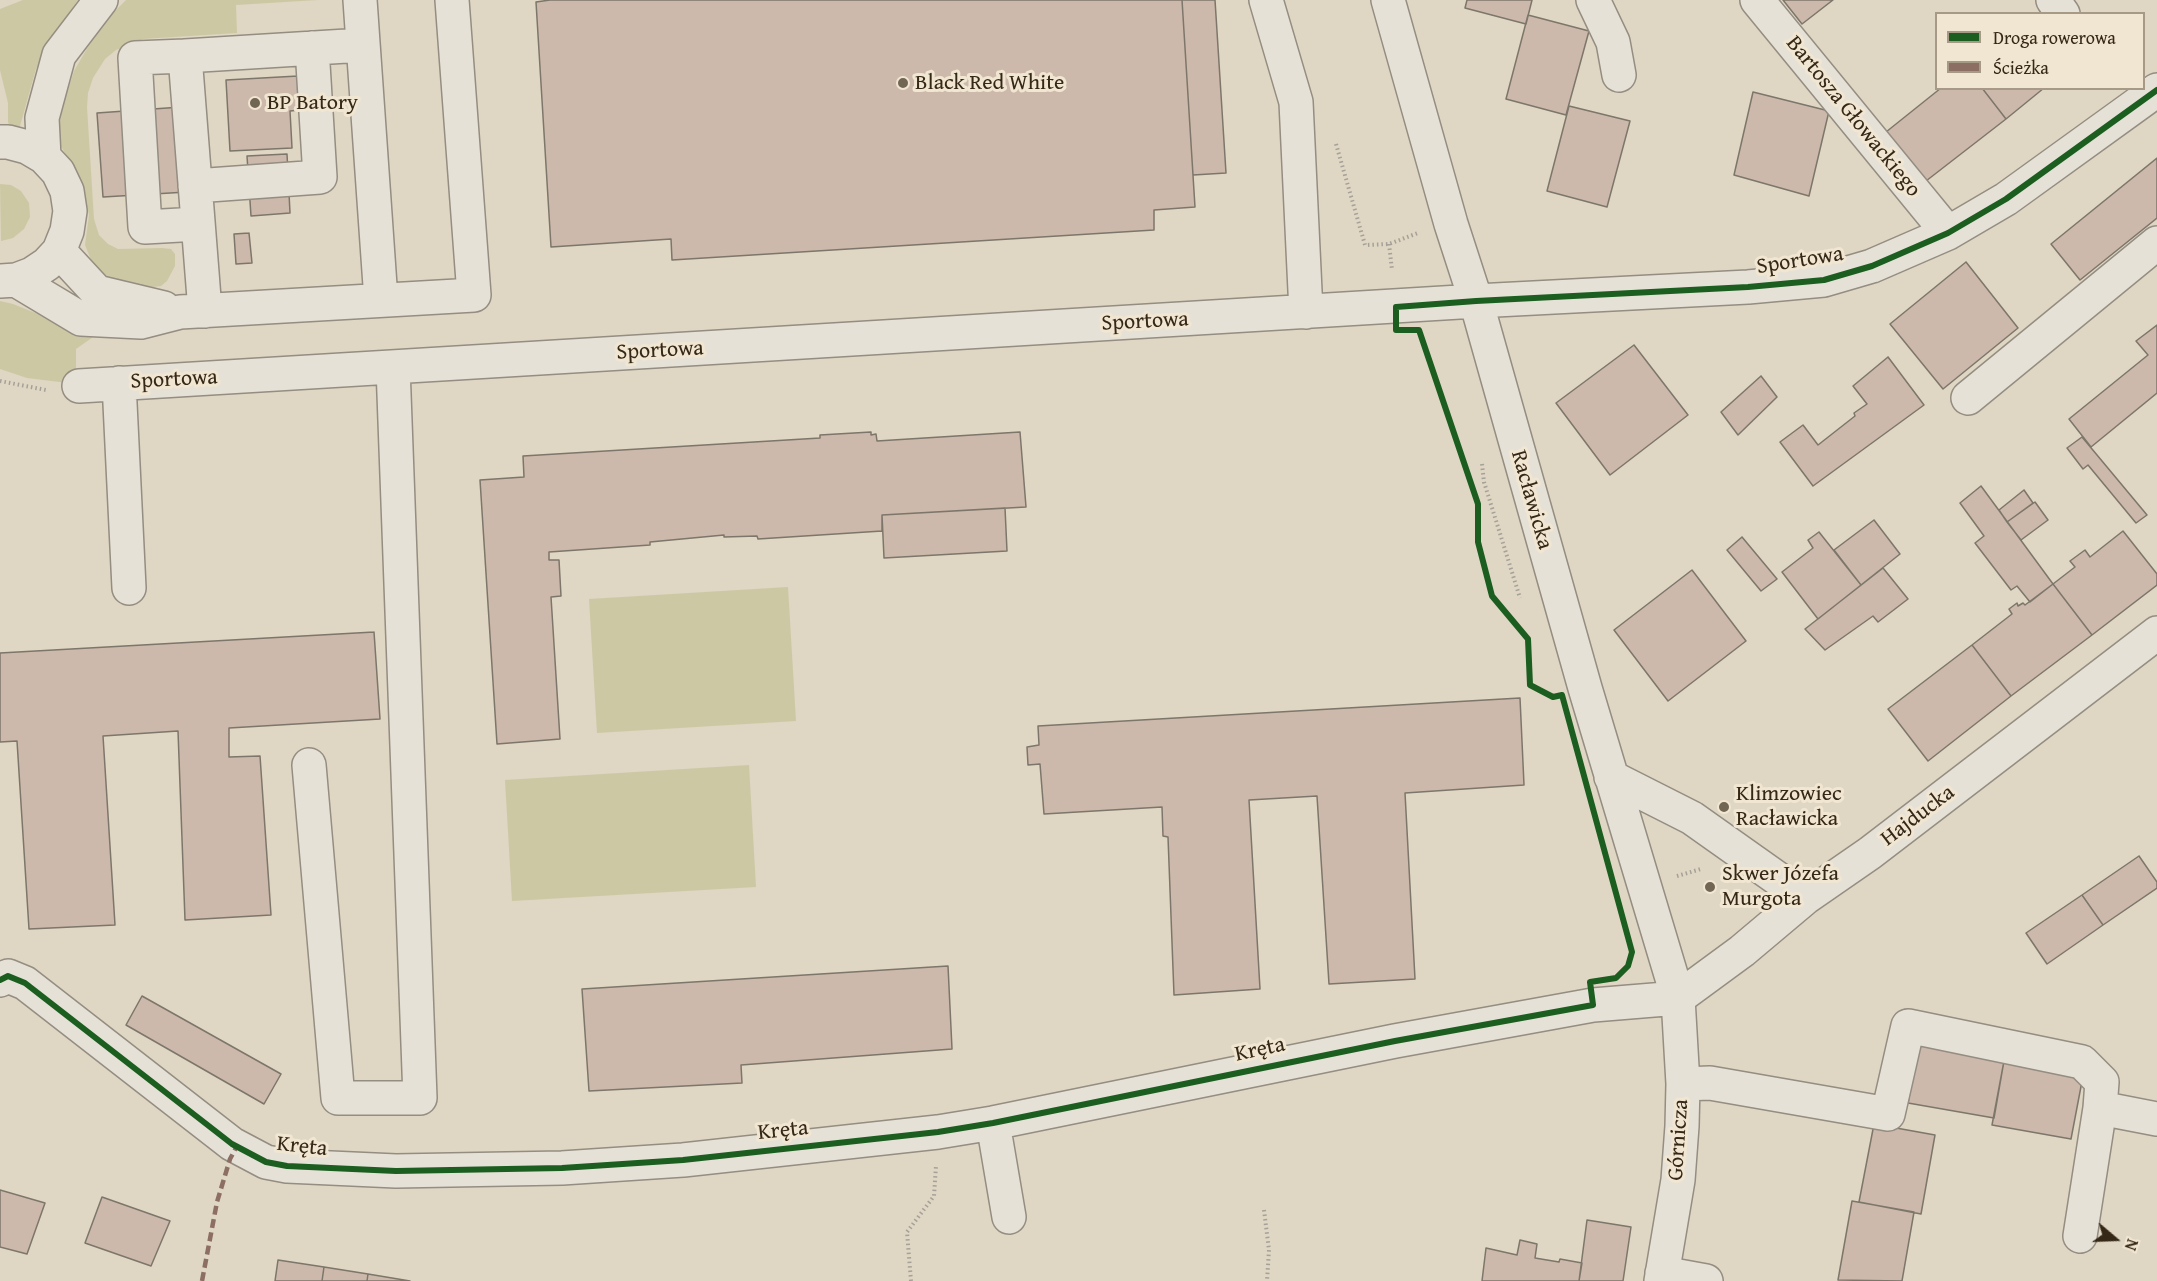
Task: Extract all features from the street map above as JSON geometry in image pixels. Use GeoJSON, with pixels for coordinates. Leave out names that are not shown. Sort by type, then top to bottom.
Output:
{"type":"FeatureCollection","features":[{"type":"Feature","properties":{"kind":"street"},"geometry":{"type":"LineString","coordinates":[[44,157],[42,118],[59,55],[101,0]]}},
{"type":"Feature","properties":{"kind":"street"},"geometry":{"type":"LineString","coordinates":[[360,0],[381,300]]}},
{"type":"Feature","properties":{"kind":"street"},"geometry":{"type":"LineString","coordinates":[[8,280],[81,320],[141,322],[193,311],[474,295],[452,0]]}},
{"type":"Feature","properties":{"kind":"street"},"geometry":{"type":"LineString","coordinates":[[1266,0],[1296,102],[1306,312]]}},
{"type":"Feature","properties":{"kind":"street","name":"Racławicka"},"geometry":{"type":"LineString","coordinates":[[1388,0],[1611,777],[1678,998]]}},
{"type":"Feature","properties":{"kind":"street"},"geometry":{"type":"LineString","coordinates":[[1593,0],[1612,42],[1619,75]]}},
{"type":"Feature","properties":{"kind":"street","name":"Bartosza Głowackiego"},"geometry":{"type":"LineString","coordinates":[[1757,0],[1948,233]]}},
{"type":"Feature","properties":{"kind":"street"},"geometry":{"type":"LineString","coordinates":[[198,224],[144,227],[135,58],[363,45]]}},
{"type":"Feature","properties":{"kind":"street"},"geometry":{"type":"LineString","coordinates":[[195,186],[320,177],[312,48]]}},
{"type":"Feature","properties":{"kind":"street"},"geometry":{"type":"LineString","coordinates":[[184,56],[198,224],[193,311]]}},
{"type":"Feature","properties":{"kind":"street","name":"Sportowa"},"geometry":{"type":"LineString","coordinates":[[79,386],[1476,301],[1748,287],[1824,280],[1872,266],[1948,233],[2006,199],[2140,94]]}},
{"type":"Feature","properties":{"kind":"street"},"geometry":{"type":"LineString","coordinates":[[0,142],[27,147],[44,157],[58,172],[67,191],[70,211],[67,231],[59,251],[40,269],[8,280]]}},
{"type":"Feature","properties":{"kind":"street"},"geometry":{"type":"LineString","coordinates":[[1968,398],[2157,243]]}},
{"type":"Feature","properties":{"kind":"street"},"geometry":{"type":"LineString","coordinates":[[59,251],[97,292],[193,311]]}},
{"type":"Feature","properties":{"kind":"street"},"geometry":{"type":"LineString","coordinates":[[309,765],[338,1098],[420,1098],[393,367]]}},
{"type":"Feature","properties":{"kind":"street"},"geometry":{"type":"LineString","coordinates":[[119,383],[129,588]]}},
{"type":"Feature","properties":{"kind":"street","name":"Hajducka"},"geometry":{"type":"LineString","coordinates":[[1678,998],[1742,951],[1805,898],[1870,853],[2157,633]]}},
{"type":"Feature","properties":{"kind":"street"},"geometry":{"type":"LineString","coordinates":[[1611,777],[1692,818],[1805,898]]}},
{"type":"Feature","properties":{"kind":"street","name":"Kręta"},"geometry":{"type":"LineString","coordinates":[[12,982],[232,1144],[266,1162],[287,1167],[396,1171],[562,1168],[683,1160],[938,1132],[993,1123],[1395,1041],[1593,1005],[1678,998]]}},
{"type":"Feature","properties":{"kind":"street","name":"Górnicza"},"geometry":{"type":"LineString","coordinates":[[1661,1277],[1677,1180],[1682,1126],[1683,1084],[1678,998]]}},
{"type":"Feature","properties":{"kind":"street"},"geometry":{"type":"LineString","coordinates":[[1683,1084],[1710,1083],[1888,1114],[1908,1026],[2082,1062],[2102,1082],[2080,1236]]}},
{"type":"Feature","properties":{"kind":"street"},"geometry":{"type":"LineString","coordinates":[[2100,1108],[2157,1119]]}},
{"type":"Feature","properties":{"kind":"street"},"geometry":{"type":"LineString","coordinates":[[993,1123],[1009,1217]]}},
{"type":"Feature","properties":{"kind":"street"},"geometry":{"type":"LineString","coordinates":[[1661,1277],[1706,1281]]}},
{"type":"Feature","properties":{"kind":"path"},"geometry":{"type":"LineString","coordinates":[[0,381],[51,391],[79,386]]}},
{"type":"Feature","properties":{"kind":"path"},"geometry":{"type":"LineString","coordinates":[[1669,876],[1709,867]]}},
{"type":"Feature","properties":{"kind":"path"},"geometry":{"type":"LineString","coordinates":[[911,1281],[907,1232],[934,1196],[938,1132]]}},
{"type":"Feature","properties":{"kind":"path"},"geometry":{"type":"LineString","coordinates":[[1264,1210],[1269,1250],[1267,1281]]}},
{"type":"Feature","properties":{"kind":"shaded area"},"geometry":{"type":"Polygon","coordinates":[[[23,0],[78,0],[51,40],[36,69],[20,126],[16,129],[10,127],[8,122],[8,103],[0,70],[0,9],[23,0]]]}},
{"type":"Feature","properties":{"kind":"shaded area"},"geometry":{"type":"Polygon","coordinates":[[[126,0],[318,0],[236,5],[237,33],[143,39],[116,50],[105,59],[93,78],[88,93],[87,107],[94,219],[99,235],[108,244],[118,249],[162,248],[171,249],[175,254],[175,266],[167,281],[161,286],[145,288],[113,283],[91,260],[85,245],[89,215],[82,183],[58,141],[61,111],[74,71],[88,47],[126,0]]]}},
{"type":"Feature","properties":{"kind":"shaded area"},"geometry":{"type":"Polygon","coordinates":[[[0,184],[11,185],[21,191],[29,203],[30,217],[24,229],[13,238],[1,241],[0,184]]]}},
{"type":"Feature","properties":{"kind":"shaded area"},"geometry":{"type":"Polygon","coordinates":[[[0,301],[38,314],[60,326],[96,335],[76,349],[76,384],[27,378],[0,369],[0,301]]]}},
{"type":"Feature","properties":{"kind":"shaded area"},"geometry":{"type":"Polygon","coordinates":[[[788,587],[796,721],[597,733],[589,599],[788,587]]]}},
{"type":"Feature","properties":{"kind":"shaded area"},"geometry":{"type":"Polygon","coordinates":[[[749,765],[756,887],[512,901],[505,780],[749,765]]]}},
{"type":"Feature","properties":{"kind":"building"},"geometry":{"type":"Polygon","coordinates":[[[550,0],[1182,0],[1195,207],[1154,210],[1154,230],[672,260],[671,239],[551,247],[536,2],[550,0]]]}},
{"type":"Feature","properties":{"kind":"building"},"geometry":{"type":"Polygon","coordinates":[[[1182,0],[1215,0],[1226,173],[1193,175],[1182,0]]]}},
{"type":"Feature","properties":{"kind":"building"},"geometry":{"type":"Polygon","coordinates":[[[1467,0],[1532,0],[1526,24],[1465,8],[1467,0]]]}},
{"type":"Feature","properties":{"kind":"building"},"geometry":{"type":"Polygon","coordinates":[[[1783,0],[1833,0],[1802,24],[1783,0]]]}},
{"type":"Feature","properties":{"kind":"building"},"geometry":{"type":"Polygon","coordinates":[[[1528,15],[1589,31],[1566,115],[1506,99],[1528,15]]]}},
{"type":"Feature","properties":{"kind":"building"},"geometry":{"type":"Polygon","coordinates":[[[298,76],[300,110],[290,111],[292,148],[230,151],[226,80],[298,76]]]}},
{"type":"Feature","properties":{"kind":"building"},"geometry":{"type":"Polygon","coordinates":[[[1938,90],[1984,90],[2006,119],[1926,181],[1886,132],[1938,90]]]}},
{"type":"Feature","properties":{"kind":"building"},"geometry":{"type":"Polygon","coordinates":[[[1984,90],[2042,90],[2006,119],[1984,90]]]}},
{"type":"Feature","properties":{"kind":"building"},"geometry":{"type":"Polygon","coordinates":[[[1753,92],[1829,111],[1809,196],[1734,175],[1753,92]]]}},
{"type":"Feature","properties":{"kind":"building"},"geometry":{"type":"Polygon","coordinates":[[[1569,106],[1630,121],[1607,207],[1547,191],[1569,106]]]}},
{"type":"Feature","properties":{"kind":"building"},"geometry":{"type":"Polygon","coordinates":[[[181,107],[187,192],[103,197],[97,113],[181,107]]]}},
{"type":"Feature","properties":{"kind":"building"},"geometry":{"type":"Polygon","coordinates":[[[287,154],[290,213],[251,216],[247,156],[287,154]]]}},
{"type":"Feature","properties":{"kind":"building"},"geometry":{"type":"Polygon","coordinates":[[[2157,158],[2157,218],[2080,280],[2051,244],[2157,158]]]}},
{"type":"Feature","properties":{"kind":"building"},"geometry":{"type":"Polygon","coordinates":[[[249,233],[252,263],[236,264],[234,234],[249,233]]]}},
{"type":"Feature","properties":{"kind":"building"},"geometry":{"type":"Polygon","coordinates":[[[1966,262],[2018,328],[1943,389],[1890,324],[1966,262]]]}},
{"type":"Feature","properties":{"kind":"building"},"geometry":{"type":"Polygon","coordinates":[[[2157,325],[2157,393],[2091,447],[2069,419],[2148,355],[2136,341],[2157,325]]]}},
{"type":"Feature","properties":{"kind":"building"},"geometry":{"type":"Polygon","coordinates":[[[1634,345],[1688,415],[1610,475],[1556,403],[1634,345]]]}},
{"type":"Feature","properties":{"kind":"building"},"geometry":{"type":"Polygon","coordinates":[[[1888,357],[1924,405],[1813,486],[1780,442],[1803,425],[1818,445],[1855,416],[1854,413],[1867,404],[1853,386],[1888,357]]]}},
{"type":"Feature","properties":{"kind":"building"},"geometry":{"type":"Polygon","coordinates":[[[1761,376],[1777,397],[1738,435],[1721,412],[1761,376]]]}},
{"type":"Feature","properties":{"kind":"building"},"geometry":{"type":"Polygon","coordinates":[[[871,432],[871,435],[876,434],[877,441],[1020,432],[1026,507],[882,515],[882,531],[758,539],[757,536],[724,537],[724,535],[650,542],[650,545],[549,552],[549,560],[559,560],[561,596],[551,597],[560,739],[497,744],[480,480],[524,477],[523,456],[820,438],[820,435],[871,432]]]}},
{"type":"Feature","properties":{"kind":"building"},"geometry":{"type":"Polygon","coordinates":[[[2082,437],[2147,515],[2136,523],[2088,465],[2083,469],[2067,448],[2082,437]]]}},
{"type":"Feature","properties":{"kind":"building"},"geometry":{"type":"Polygon","coordinates":[[[1981,486],[2053,584],[2030,602],[2017,586],[2011,590],[1975,543],[1984,536],[1960,503],[1981,486]]]}},
{"type":"Feature","properties":{"kind":"building"},"geometry":{"type":"Polygon","coordinates":[[[2024,490],[2033,503],[2007,522],[1999,510],[2024,490]]]}},
{"type":"Feature","properties":{"kind":"building"},"geometry":{"type":"Polygon","coordinates":[[[2035,502],[2048,520],[2021,540],[2007,522],[2035,502]]]}},
{"type":"Feature","properties":{"kind":"building"},"geometry":{"type":"Polygon","coordinates":[[[1005,508],[1007,551],[884,558],[882,515],[1005,508]]]}},
{"type":"Feature","properties":{"kind":"building"},"geometry":{"type":"Polygon","coordinates":[[[1874,520],[1900,554],[1861,585],[1834,550],[1874,520]]]}},
{"type":"Feature","properties":{"kind":"building"},"geometry":{"type":"Polygon","coordinates":[[[2123,531],[2157,574],[2157,585],[2092,635],[2053,584],[2075,567],[2070,561],[2085,550],[2090,557],[2123,531]]]}},
{"type":"Feature","properties":{"kind":"building"},"geometry":{"type":"Polygon","coordinates":[[[1819,532],[1861,585],[1818,619],[1782,572],[1813,548],[1808,540],[1819,532]]]}},
{"type":"Feature","properties":{"kind":"building"},"geometry":{"type":"Polygon","coordinates":[[[1742,537],[1777,579],[1761,591],[1727,550],[1742,537]]]}},
{"type":"Feature","properties":{"kind":"building"},"geometry":{"type":"Polygon","coordinates":[[[1883,568],[1908,599],[1878,622],[1873,616],[1825,650],[1805,629],[1883,568]]]}},
{"type":"Feature","properties":{"kind":"building"},"geometry":{"type":"Polygon","coordinates":[[[1692,570],[1746,641],[1668,701],[1614,630],[1692,570]]]}},
{"type":"Feature","properties":{"kind":"building"},"geometry":{"type":"Polygon","coordinates":[[[2053,584],[2092,635],[2011,696],[1972,645],[2012,614],[2009,609],[2017,603],[2018,606],[2023,603],[2025,605],[2053,584]]]}},
{"type":"Feature","properties":{"kind":"building"},"geometry":{"type":"Polygon","coordinates":[[[374,632],[380,719],[229,728],[229,757],[260,756],[271,915],[185,920],[178,731],[103,736],[115,925],[29,929],[17,741],[0,742],[0,653],[374,632]]]}},
{"type":"Feature","properties":{"kind":"building"},"geometry":{"type":"Polygon","coordinates":[[[1972,645],[2011,696],[1928,761],[1888,709],[1972,645]]]}},
{"type":"Feature","properties":{"kind":"building"},"geometry":{"type":"Polygon","coordinates":[[[1520,698],[1524,785],[1405,793],[1415,979],[1329,984],[1317,796],[1249,800],[1260,989],[1174,995],[1168,837],[1163,836],[1162,807],[1044,814],[1040,764],[1028,765],[1027,747],[1039,745],[1038,726],[1520,698]]]}},
{"type":"Feature","properties":{"kind":"building"},"geometry":{"type":"Polygon","coordinates":[[[2139,856],[2157,882],[2157,888],[2103,925],[2082,895],[2139,856]]]}},
{"type":"Feature","properties":{"kind":"building"},"geometry":{"type":"Polygon","coordinates":[[[2082,895],[2103,925],[2047,964],[2026,933],[2082,895]]]}},
{"type":"Feature","properties":{"kind":"building"},"geometry":{"type":"Polygon","coordinates":[[[948,966],[952,1049],[741,1065],[742,1083],[589,1091],[582,989],[948,966]]]}},
{"type":"Feature","properties":{"kind":"building"},"geometry":{"type":"Polygon","coordinates":[[[142,996],[281,1074],[264,1104],[126,1025],[142,996]]]}},
{"type":"Feature","properties":{"kind":"building"},"geometry":{"type":"Polygon","coordinates":[[[1919,1040],[2005,1055],[1994,1118],[1908,1103],[1919,1040]]]}},
{"type":"Feature","properties":{"kind":"building"},"geometry":{"type":"Polygon","coordinates":[[[2004,1061],[2083,1076],[2071,1139],[1992,1125],[2004,1061]]]}},
{"type":"Feature","properties":{"kind":"building"},"geometry":{"type":"Polygon","coordinates":[[[1874,1124],[1935,1135],[1921,1214],[1859,1202],[1874,1124]]]}},
{"type":"Feature","properties":{"kind":"building"},"geometry":{"type":"Polygon","coordinates":[[[0,1190],[45,1203],[27,1254],[0,1247],[0,1190]]]}},
{"type":"Feature","properties":{"kind":"building"},"geometry":{"type":"Polygon","coordinates":[[[102,1197],[170,1221],[151,1266],[85,1243],[102,1197]]]}},
{"type":"Feature","properties":{"kind":"building"},"geometry":{"type":"Polygon","coordinates":[[[1852,1201],[1914,1212],[1902,1281],[1838,1280],[1852,1201]]]}},
{"type":"Feature","properties":{"kind":"building"},"geometry":{"type":"Polygon","coordinates":[[[1587,1220],[1631,1227],[1623,1281],[1579,1281],[1587,1220]]]}},
{"type":"Feature","properties":{"kind":"building"},"geometry":{"type":"Polygon","coordinates":[[[1520,1240],[1537,1244],[1535,1258],[1582,1263],[1579,1281],[1482,1281],[1486,1248],[1517,1255],[1520,1240]]]}},
{"type":"Feature","properties":{"kind":"building"},"geometry":{"type":"Polygon","coordinates":[[[278,1260],[324,1267],[322,1281],[275,1281],[278,1260]]]}},
{"type":"Feature","properties":{"kind":"building"},"geometry":{"type":"Polygon","coordinates":[[[324,1267],[368,1274],[367,1281],[322,1281],[324,1267]]]}},
{"type":"Feature","properties":{"kind":"building"},"geometry":{"type":"Polygon","coordinates":[[[368,1274],[410,1281],[367,1281],[368,1274]]]}},
{"type":"Feature","properties":{"kind":"marked path"},"geometry":{"type":"LineString","coordinates":[[202,1281],[217,1202],[230,1159],[237,1146]]}},
{"type":"Feature","properties":{"kind":"cycle path"},"geometry":{"type":"LineString","coordinates":[[0,980],[8,976],[25,983],[232,1144],[266,1162],[287,1166],[396,1171],[562,1168],[683,1160],[938,1132],[993,1123],[1395,1041],[1593,1005],[1590,982],[1616,978],[1628,966],[1632,952],[1562,695],[1553,697],[1530,685],[1528,639],[1492,596],[1478,542],[1478,504],[1419,330],[1396,330],[1396,307],[1748,287],[1824,280],[1872,266],[1948,233],[2006,199],[2157,90]]}},
{"type":"Feature","properties":{"kind":"place","name":"Black Red White"},"geometry":{"type":"Point","coordinates":[903,83]}},
{"type":"Feature","properties":{"kind":"place","name":"BP Batory"},"geometry":{"type":"Point","coordinates":[255,103]}},
{"type":"Feature","properties":{"kind":"place","name":"Klimzowiec Racławicka"},"geometry":{"type":"Point","coordinates":[1724,807]}},
{"type":"Feature","properties":{"kind":"place","name":"Skwer Józefa Murgota"},"geometry":{"type":"Point","coordinates":[1710,887]}}]}
